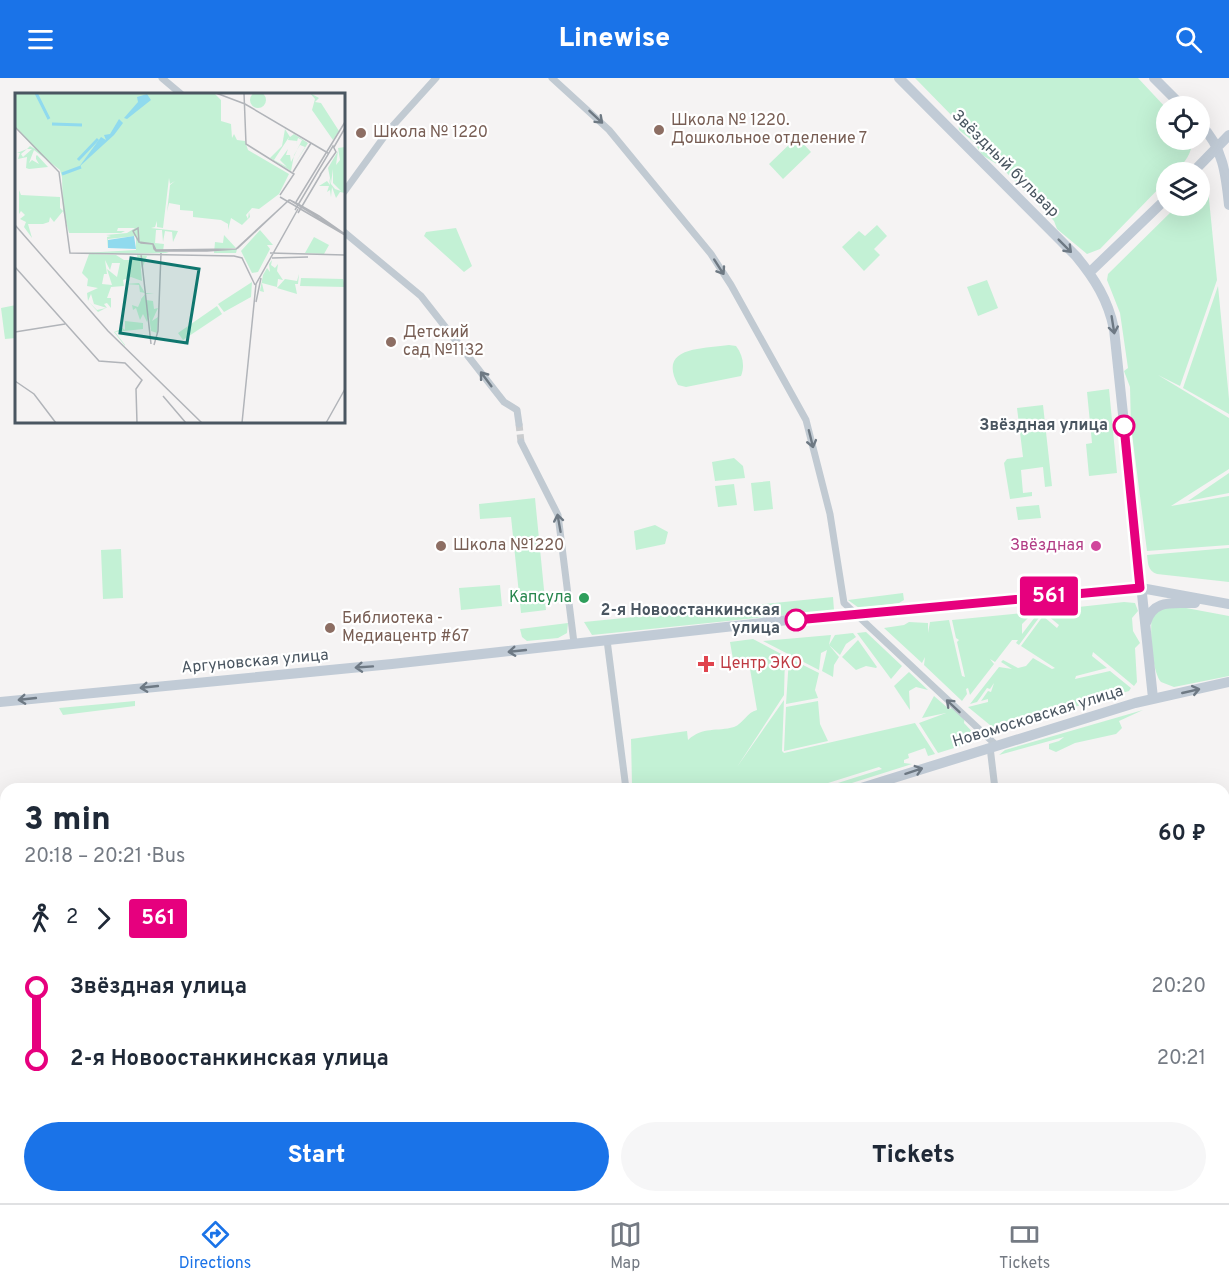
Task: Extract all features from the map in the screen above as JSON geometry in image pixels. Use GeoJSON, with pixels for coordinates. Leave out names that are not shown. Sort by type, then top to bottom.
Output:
{"type":"FeatureCollection","features":[{"type":"Feature","properties":{"kind":"main road","name":"Звёздный бульвар"},"geometry":{"type":"LineString","coordinates":[[899,78],[1090,272],[1106,302],[1114,329],[1153,699]]}},
{"type":"Feature","properties":{"kind":"main road"},"geometry":{"type":"LineString","coordinates":[[1154,78],[1172,96]]}},
{"type":"Feature","properties":{"kind":"main road"},"geometry":{"type":"LineString","coordinates":[[1203,162],[1229,135]]}},
{"type":"Feature","properties":{"kind":"main road"},"geometry":{"type":"LineString","coordinates":[[1210,138],[1226,169],[1229,205]]}},
{"type":"Feature","properties":{"kind":"main road"},"geometry":{"type":"LineString","coordinates":[[1090,272],[1156,209]]}},
{"type":"Feature","properties":{"kind":"main road","name":"Аргуновская улица"},"geometry":{"type":"LineString","coordinates":[[0,702],[392,664],[853,614],[1140,588],[1229,604]]}},
{"type":"Feature","properties":{"kind":"main road"},"geometry":{"type":"LineString","coordinates":[[1145,626],[1153,608],[1164,603],[1216,602]]}},
{"type":"Feature","properties":{"kind":"main road","name":"Новомосковская улица"},"geometry":{"type":"LineString","coordinates":[[877,783],[1153,699],[1229,682]]}},
{"type":"Feature","properties":{"kind":"street"},"geometry":{"type":"LineString","coordinates":[[162,78],[179,93]]}},
{"type":"Feature","properties":{"kind":"street"},"geometry":{"type":"LineString","coordinates":[[345,191],[389,130],[436,78]]}},
{"type":"Feature","properties":{"kind":"street"},"geometry":{"type":"LineString","coordinates":[[552,78],[609,130],[711,254],[806,420],[830,514],[842,595],[853,614],[993,746],[995,783]]}},
{"type":"Feature","properties":{"kind":"street"},"geometry":{"type":"LineString","coordinates":[[345,233],[421,296],[504,402],[517,410],[519,424]]}},
{"type":"Feature","properties":{"kind":"street"},"geometry":{"type":"LineString","coordinates":[[520,442],[558,515],[574,644]]}},
{"type":"Feature","properties":{"kind":"street"},"geometry":{"type":"LineString","coordinates":[[607,640],[625,783]]}},
{"type":"Feature","properties":{"kind":"green space"},"geometry":{"type":"Polygon","coordinates":[[[915,78],[1138,78],[1156,97],[1156,150],[1191,150],[1184,162],[1156,162],[1156,191],[1100,249],[1087,254],[1057,229],[1054,221],[1000,166],[982,155],[974,142],[959,130],[958,122],[915,78]]]}},
{"type":"Feature","properties":{"kind":"green space"},"geometry":{"type":"Polygon","coordinates":[[[797,137],[811,152],[783,179],[769,164],[797,137]]]}},
{"type":"Feature","properties":{"kind":"green space"},"geometry":{"type":"Polygon","coordinates":[[[1210,209],[1217,280],[1180,386],[1158,375],[1229,418],[1229,469],[1171,506],[1229,496],[1229,545],[1147,551],[1131,426],[1130,387],[1124,371],[1128,368],[1120,313],[1107,280],[1108,274],[1167,216],[1210,216],[1210,209]]]}},
{"type":"Feature","properties":{"kind":"green space"},"geometry":{"type":"Polygon","coordinates":[[[877,225],[887,236],[874,249],[880,255],[864,271],[842,247],[859,231],[865,236],[877,225]]]}},
{"type":"Feature","properties":{"kind":"green space"},"geometry":{"type":"Polygon","coordinates":[[[456,228],[472,266],[464,272],[424,236],[426,232],[456,228]]]}},
{"type":"Feature","properties":{"kind":"green space"},"geometry":{"type":"Polygon","coordinates":[[[987,280],[998,308],[978,316],[967,287],[987,280]]]}},
{"type":"Feature","properties":{"kind":"green space"},"geometry":{"type":"Polygon","coordinates":[[[1218,286],[1229,399],[1229,414],[1183,388],[1218,286]]]}},
{"type":"Feature","properties":{"kind":"green space"},"geometry":{"type":"Polygon","coordinates":[[[15,305],[15,338],[5,339],[1,308],[15,305]]]}},
{"type":"Feature","properties":{"kind":"green space"},"geometry":{"type":"Polygon","coordinates":[[[736,346],[740,353],[743,361],[741,376],[686,387],[678,385],[673,372],[673,363],[678,356],[696,349],[736,346]]]}},
{"type":"Feature","properties":{"kind":"green space"},"geometry":{"type":"Polygon","coordinates":[[[1109,389],[1117,473],[1089,476],[1086,444],[1092,443],[1087,392],[1109,389]]]}},
{"type":"Feature","properties":{"kind":"green space"},"geometry":{"type":"Polygon","coordinates":[[[1043,405],[1052,486],[1045,487],[1043,467],[1021,470],[1023,493],[1032,492],[1032,496],[1010,499],[1004,463],[1007,459],[1023,457],[1017,408],[1043,405]]]}},
{"type":"Feature","properties":{"kind":"green space"},"geometry":{"type":"Polygon","coordinates":[[[734,458],[743,466],[745,478],[715,481],[712,462],[734,458]]]}},
{"type":"Feature","properties":{"kind":"green space"},"geometry":{"type":"Polygon","coordinates":[[[1229,473],[1229,493],[1188,501],[1229,473]]]}},
{"type":"Feature","properties":{"kind":"green space"},"geometry":{"type":"Polygon","coordinates":[[[770,481],[773,509],[754,511],[751,483],[770,481]]]}},
{"type":"Feature","properties":{"kind":"green space"},"geometry":{"type":"Polygon","coordinates":[[[734,484],[737,505],[718,507],[715,486],[734,484]]]}},
{"type":"Feature","properties":{"kind":"green space"},"geometry":{"type":"Polygon","coordinates":[[[535,498],[546,610],[521,613],[511,517],[480,519],[479,504],[535,498]]]}},
{"type":"Feature","properties":{"kind":"green space"},"geometry":{"type":"Polygon","coordinates":[[[1039,505],[1041,518],[1018,520],[1016,507],[1039,505]]]}},
{"type":"Feature","properties":{"kind":"green space"},"geometry":{"type":"Polygon","coordinates":[[[655,525],[668,532],[665,544],[636,550],[634,531],[655,525]]]}},
{"type":"Feature","properties":{"kind":"green space"},"geometry":{"type":"Polygon","coordinates":[[[1229,548],[1229,582],[1157,574],[1150,569],[1148,564],[1147,555],[1229,548]]]}},
{"type":"Feature","properties":{"kind":"green space"},"geometry":{"type":"Polygon","coordinates":[[[121,549],[123,598],[103,599],[101,550],[121,549]]]}},
{"type":"Feature","properties":{"kind":"green space"},"geometry":{"type":"Polygon","coordinates":[[[500,585],[502,606],[461,610],[459,588],[500,585]]]}},
{"type":"Feature","properties":{"kind":"green space"},"geometry":{"type":"Polygon","coordinates":[[[903,593],[904,600],[899,603],[859,608],[848,600],[903,593]]]}},
{"type":"Feature","properties":{"kind":"green space"},"geometry":{"type":"Polygon","coordinates":[[[833,597],[834,610],[592,635],[584,622],[833,597]]]}},
{"type":"Feature","properties":{"kind":"green space"},"geometry":{"type":"Polygon","coordinates":[[[1124,602],[1135,603],[1138,611],[1132,618],[1133,631],[1140,643],[1135,648],[1137,682],[1134,686],[1093,652],[1092,656],[1107,668],[1076,676],[1075,679],[1110,671],[1131,688],[1129,691],[1064,710],[1052,719],[1043,717],[996,730],[968,707],[988,702],[988,699],[981,701],[988,691],[991,692],[994,683],[990,689],[987,688],[977,702],[970,704],[999,667],[1012,669],[1001,662],[1003,660],[1018,668],[1026,666],[1033,658],[1052,669],[1055,668],[1021,646],[1043,616],[1057,628],[1059,625],[1042,611],[1124,602]]]}},
{"type":"Feature","properties":{"kind":"green space"},"geometry":{"type":"Polygon","coordinates":[[[1170,605],[1229,616],[1229,676],[1174,687],[1161,682],[1153,659],[1152,613],[1170,605]]]}},
{"type":"Feature","properties":{"kind":"green space"},"geometry":{"type":"Polygon","coordinates":[[[1034,612],[1022,624],[1022,634],[1038,613],[1041,615],[1019,645],[1016,643],[1018,640],[1012,640],[995,662],[990,659],[994,664],[970,695],[968,688],[966,689],[967,694],[962,701],[924,665],[925,657],[922,663],[884,628],[909,622],[928,623],[928,633],[930,622],[949,620],[962,676],[965,677],[957,642],[959,640],[956,638],[952,620],[1034,612]]]}},
{"type":"Feature","properties":{"kind":"green space"},"geometry":{"type":"Polygon","coordinates":[[[568,623],[567,633],[558,638],[527,641],[522,637],[520,629],[568,623]]]}},
{"type":"Feature","properties":{"kind":"green space"},"geometry":{"type":"Polygon","coordinates":[[[866,632],[902,666],[891,679],[857,633],[866,632]]]}},
{"type":"Feature","properties":{"kind":"green space"},"geometry":{"type":"Polygon","coordinates":[[[853,633],[856,637],[846,644],[840,655],[829,645],[835,635],[853,633]]]}},
{"type":"Feature","properties":{"kind":"green space"},"geometry":{"type":"Polygon","coordinates":[[[831,635],[829,645],[839,657],[834,665],[833,677],[822,671],[827,650],[821,653],[819,670],[763,641],[831,635]]]}},
{"type":"Feature","properties":{"kind":"green space"},"geometry":{"type":"Polygon","coordinates":[[[753,639],[785,656],[784,695],[737,767],[784,700],[782,751],[784,753],[915,723],[935,754],[928,756],[925,748],[908,754],[909,758],[904,760],[904,763],[912,764],[852,783],[838,783],[882,769],[879,767],[828,783],[632,783],[631,739],[687,731],[688,740],[705,731],[734,727],[757,710],[749,663],[734,665],[730,642],[753,639]]]}},
{"type":"Feature","properties":{"kind":"green space"},"geometry":{"type":"Polygon","coordinates":[[[858,640],[876,668],[866,666],[856,670],[842,657],[858,640]]]}},
{"type":"Feature","properties":{"kind":"green space"},"geometry":{"type":"Polygon","coordinates":[[[789,658],[819,673],[815,690],[818,698],[786,704],[789,658]]]}},
{"type":"Feature","properties":{"kind":"green space"},"geometry":{"type":"Polygon","coordinates":[[[909,672],[928,690],[916,687],[909,691],[910,710],[894,686],[909,672]]]}},
{"type":"Feature","properties":{"kind":"green space"},"geometry":{"type":"Polygon","coordinates":[[[934,696],[949,709],[956,707],[965,713],[964,723],[980,740],[938,753],[919,723],[946,713],[922,718],[934,696]]]}},
{"type":"Feature","properties":{"kind":"green space"},"geometry":{"type":"Polygon","coordinates":[[[135,701],[135,706],[63,715],[59,708],[135,701]]]}},
{"type":"Feature","properties":{"kind":"green space"},"geometry":{"type":"Polygon","coordinates":[[[818,701],[820,724],[828,741],[784,751],[786,707],[818,701]]]}},
{"type":"Feature","properties":{"kind":"green space"},"geometry":{"type":"Polygon","coordinates":[[[1143,710],[1119,721],[1122,728],[1116,734],[1075,743],[1056,752],[1049,749],[1049,744],[1064,737],[999,755],[1005,750],[1143,710]]]}},
{"type":"Feature","properties":{"kind":"tunnel"},"geometry":{"type":"LineString","coordinates":[[519,424],[521,442]]}},
{"type":"Feature","properties":{"kind":"bus line","name":"561"},"geometry":{"type":"LineString","coordinates":[[796,620],[1140,588],[1124,426]]}},
{"type":"Feature","properties":{"kind":"place","name":"Школа № 1220. Дошкольное отделение 7"},"geometry":{"type":"Point","coordinates":[659,130]}},
{"type":"Feature","properties":{"kind":"place","name":"Школа № 1220"},"geometry":{"type":"Point","coordinates":[361,133]}},
{"type":"Feature","properties":{"kind":"place","name":"Детский сад №1132"},"geometry":{"type":"Point","coordinates":[391,342]}},
{"type":"Feature","properties":{"kind":"place","name":"Звёздная улица"},"geometry":{"type":"Point","coordinates":[1124,426]}},
{"type":"Feature","properties":{"kind":"place","name":"Школа №1220"},"geometry":{"type":"Point","coordinates":[441,546]}},
{"type":"Feature","properties":{"kind":"place","name":"Звёздная"},"geometry":{"type":"Point","coordinates":[1096,546]}},
{"type":"Feature","properties":{"kind":"place","name":"Капсула"},"geometry":{"type":"Point","coordinates":[584,598]}},
{"type":"Feature","properties":{"kind":"place","name":"2-я Новоостанкинская улица"},"geometry":{"type":"Point","coordinates":[796,620]}},
{"type":"Feature","properties":{"kind":"place","name":"Библиотека - Медиацентр #67"},"geometry":{"type":"Point","coordinates":[330,628]}},
{"type":"Feature","properties":{"kind":"place","name":"Центр ЭКО"},"geometry":{"type":"Point","coordinates":[706,664]}}]}
